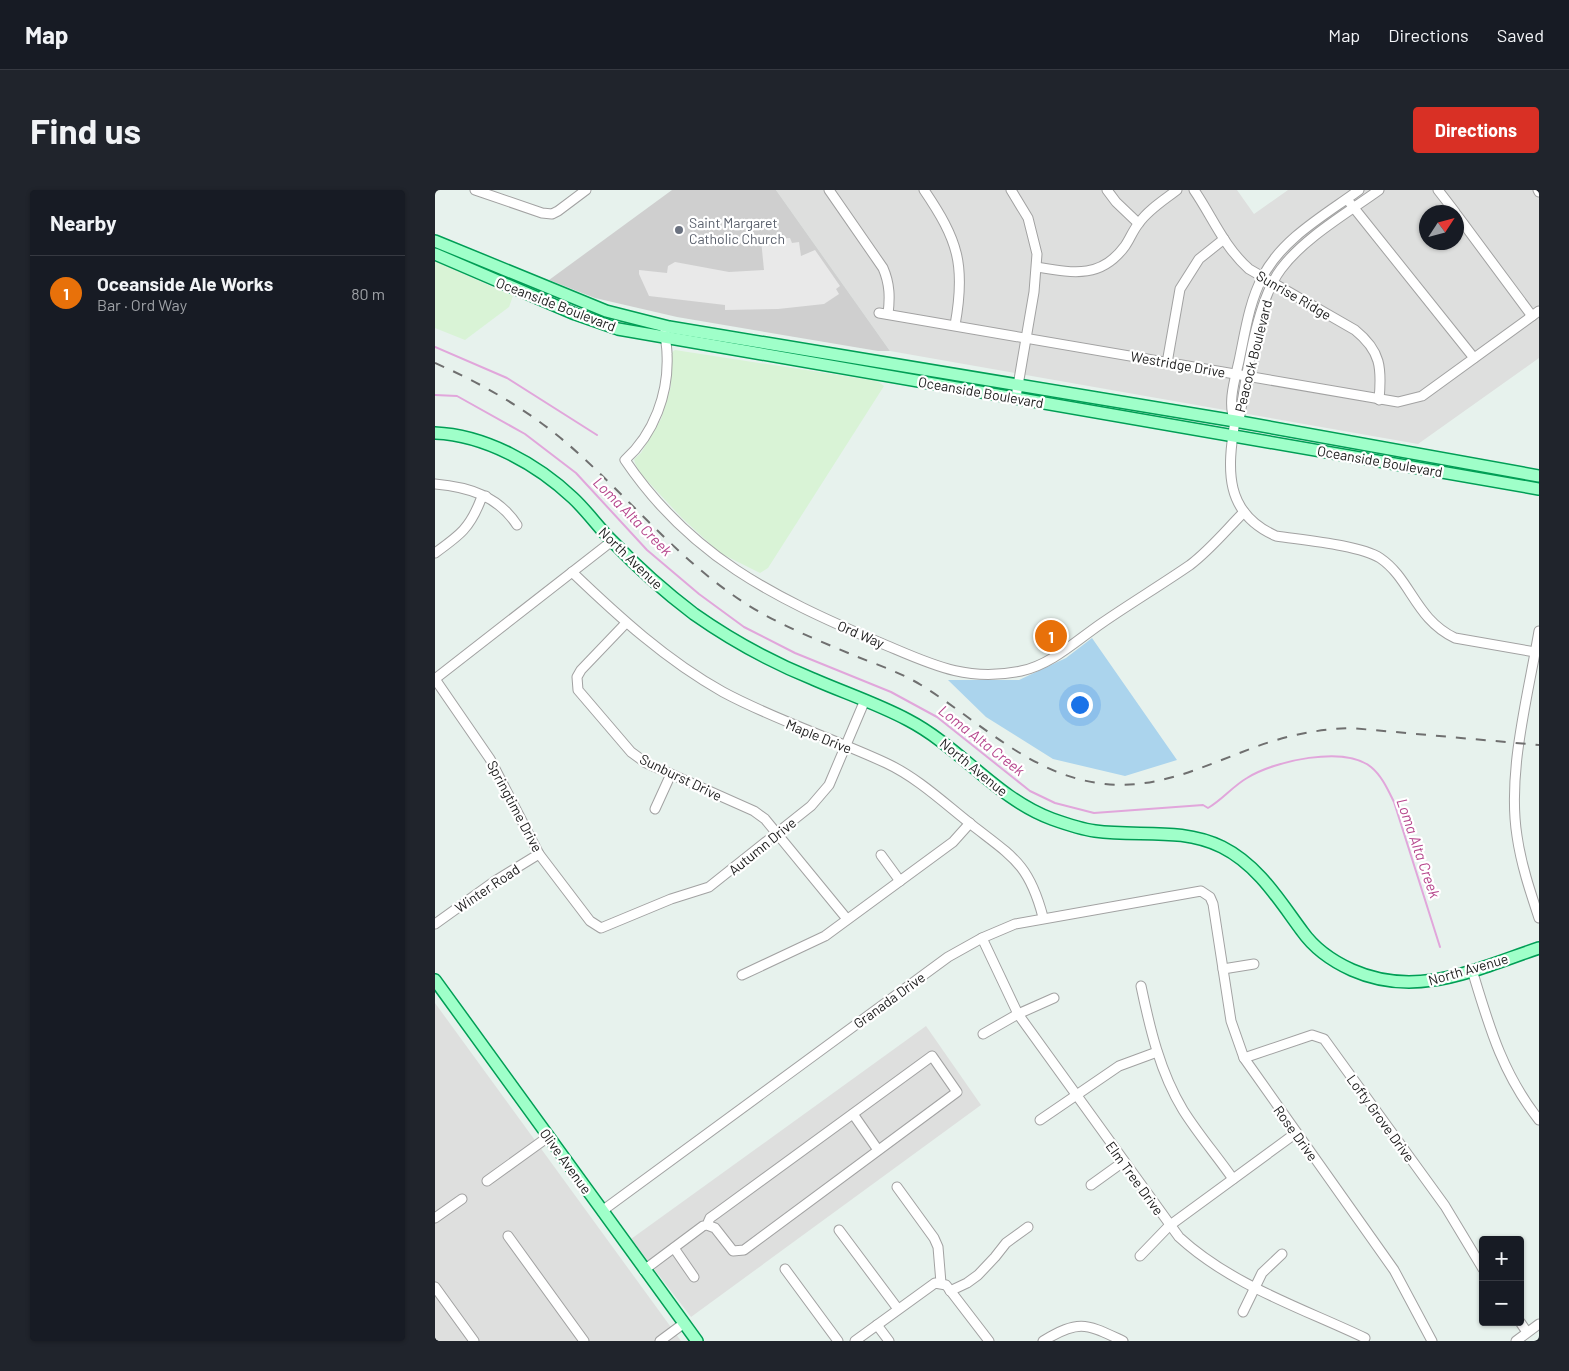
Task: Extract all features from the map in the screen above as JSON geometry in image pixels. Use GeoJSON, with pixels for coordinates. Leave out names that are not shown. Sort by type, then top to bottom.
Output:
{"type":"FeatureCollection","features":[{"type":"Feature","properties":{"kind":"main road","name":"Oceanside Boulevard"},"geometry":{"type":"LineString","coordinates":[[435,241],[665,332],[1233,436],[1539,489]]}},
{"type":"Feature","properties":{"kind":"main road","name":"Oceanside Boulevard"},"geometry":{"type":"LineString","coordinates":[[435,254],[575,314],[618,329],[665,332],[1018,385],[1235,421],[1539,476]]}},
{"type":"Feature","properties":{"kind":"main road","name":"North Avenue"},"geometry":{"type":"LineString","coordinates":[[435,433],[474,440],[527,462],[573,499],[655,583],[695,614],[753,652],[908,720],[937,737],[1015,800],[1048,818],[1073,827],[1097,831],[1185,834],[1228,850],[1253,868],[1272,890],[1306,937],[1321,952],[1358,973],[1395,983],[1411,984],[1436,981],[1539,948]]}},
{"type":"Feature","properties":{"kind":"main road","name":"Olive Avenue"},"geometry":{"type":"LineString","coordinates":[[435,980],[697,1341]]}},
{"type":"Feature","properties":{"kind":"street"},"geometry":{"type":"LineString","coordinates":[[475,190],[542,213],[552,214],[586,190]]}},
{"type":"Feature","properties":{"kind":"street","name":"Westridge Drive"},"geometry":{"type":"LineString","coordinates":[[829,190],[888,278],[890,296],[883,314],[1398,402],[1422,396],[1536,314]]}},
{"type":"Feature","properties":{"kind":"street"},"geometry":{"type":"LineString","coordinates":[[924,190],[948,229],[958,256],[960,296],[955,325]]}},
{"type":"Feature","properties":{"kind":"street"},"geometry":{"type":"LineString","coordinates":[[1011,190],[1028,218],[1034,237],[1037,267],[1016,397]]}},
{"type":"Feature","properties":{"kind":"street"},"geometry":{"type":"LineString","coordinates":[[1107,190],[1116,202],[1138,223]]}},
{"type":"Feature","properties":{"kind":"street"},"geometry":{"type":"LineString","coordinates":[[1037,267],[1070,272],[1088,272],[1108,264],[1125,246],[1138,223],[1177,190]]}},
{"type":"Feature","properties":{"kind":"street","name":"Sunrise Ridge"},"geometry":{"type":"LineString","coordinates":[[1194,190],[1239,260],[1262,277],[1366,339],[1378,358],[1381,373],[1379,400]]}},
{"type":"Feature","properties":{"kind":"street","name":"Peacock Boulevard"},"geometry":{"type":"LineString","coordinates":[[1359,190],[1285,246],[1262,277],[1252,303],[1231,412],[1235,421],[1229,470],[1232,488],[1244,512],[1251,521],[1276,536],[1365,552],[1380,558],[1390,567],[1428,619],[1445,633],[1455,638],[1535,652]]}},
{"type":"Feature","properties":{"kind":"street","name":"Peacock Boulevard"},"geometry":{"type":"LineString","coordinates":[[1235,421],[1240,415],[1261,314],[1272,283],[1282,267],[1315,236],[1379,190]]}},
{"type":"Feature","properties":{"kind":"street"},"geometry":{"type":"LineString","coordinates":[[1438,190],[1449,205]]}},
{"type":"Feature","properties":{"kind":"street"},"geometry":{"type":"LineString","coordinates":[[1347,199],[1474,358]]}},
{"type":"Feature","properties":{"kind":"street"},"geometry":{"type":"LineString","coordinates":[[1464,224],[1536,314]]}},
{"type":"Feature","properties":{"kind":"street"},"geometry":{"type":"LineString","coordinates":[[1167,363],[1180,289],[1199,259],[1224,239]]}},
{"type":"Feature","properties":{"kind":"street","name":"Ord Way"},"geometry":{"type":"LineString","coordinates":[[665,332],[667,355],[661,405],[644,437],[625,460],[662,508],[685,531],[741,576],[808,612],[933,666],[959,672],[990,674],[1021,671],[1054,657],[1191,564],[1244,512]]}},
{"type":"Feature","properties":{"kind":"street"},"geometry":{"type":"LineString","coordinates":[[435,484],[466,489],[486,496],[507,510],[517,525]]}},
{"type":"Feature","properties":{"kind":"street"},"geometry":{"type":"LineString","coordinates":[[435,554],[463,533],[481,499],[486,496]]}},
{"type":"Feature","properties":{"kind":"street"},"geometry":{"type":"LineString","coordinates":[[435,679],[612,541]]}},
{"type":"Feature","properties":{"kind":"street","name":"Maple Drive"},"geometry":{"type":"LineString","coordinates":[[572,572],[625,624],[674,662],[723,692],[786,722],[906,774],[1016,860],[1029,877],[1043,917]]}},
{"type":"Feature","properties":{"kind":"street","name":"Sunburst Drive"},"geometry":{"type":"LineString","coordinates":[[625,624],[581,670],[577,677],[579,690],[631,752],[646,763],[754,811],[765,819],[847,920]]}},
{"type":"Feature","properties":{"kind":"street"},"geometry":{"type":"LineString","coordinates":[[1539,632],[1517,770],[1515,815],[1524,870],[1539,918]]}},
{"type":"Feature","properties":{"kind":"street","name":"Springtime Drive"},"geometry":{"type":"LineString","coordinates":[[435,679],[490,759],[539,854],[590,921],[601,928]]}},
{"type":"Feature","properties":{"kind":"street","name":"Autumn Drive"},"geometry":{"type":"LineString","coordinates":[[601,928],[606,928],[671,899],[709,887],[777,833],[822,794],[829,785],[865,700]]}},
{"type":"Feature","properties":{"kind":"street"},"geometry":{"type":"LineString","coordinates":[[655,810],[671,774]]}},
{"type":"Feature","properties":{"kind":"street"},"geometry":{"type":"LineString","coordinates":[[742,975],[825,936],[953,842],[970,823]]}},
{"type":"Feature","properties":{"kind":"street","name":"Winter Road"},"geometry":{"type":"LineString","coordinates":[[435,924],[495,881],[539,854]]}},
{"type":"Feature","properties":{"kind":"street"},"geometry":{"type":"LineString","coordinates":[[881,856],[900,881]]}},
{"type":"Feature","properties":{"kind":"street","name":"Granada Drive"},"geometry":{"type":"LineString","coordinates":[[602,1211],[948,957],[982,938],[1015,924],[1043,917],[1201,891],[1210,897],[1213,904]]}},
{"type":"Feature","properties":{"kind":"street","name":"Rose Drive"},"geometry":{"type":"LineString","coordinates":[[1213,904],[1231,1022],[1244,1058],[1394,1270],[1432,1341]]}},
{"type":"Feature","properties":{"kind":"street","name":"Elm Tree Drive"},"geometry":{"type":"LineString","coordinates":[[982,938],[1019,1014],[1169,1226],[1196,1253],[1225,1273],[1365,1338]]}},
{"type":"Feature","properties":{"kind":"street"},"geometry":{"type":"LineString","coordinates":[[1223,969],[1254,964]]}},
{"type":"Feature","properties":{"kind":"street"},"geometry":{"type":"LineString","coordinates":[[1472,970],[1491,1036],[1508,1074],[1539,1120]]}},
{"type":"Feature","properties":{"kind":"street"},"geometry":{"type":"LineString","coordinates":[[1141,986],[1157,1052],[1183,1110],[1233,1179]]}},
{"type":"Feature","properties":{"kind":"street"},"geometry":{"type":"LineString","coordinates":[[983,1034],[1019,1014],[1054,998]]}},
{"type":"Feature","properties":{"kind":"street","name":"Lofty Grove Drive"},"geometry":{"type":"LineString","coordinates":[[1244,1058],[1312,1035],[1324,1039],[1445,1206],[1479,1261]]}},
{"type":"Feature","properties":{"kind":"street"},"geometry":{"type":"LineString","coordinates":[[1040,1120],[1119,1066],[1157,1052]]}},
{"type":"Feature","properties":{"kind":"street"},"geometry":{"type":"LineString","coordinates":[[644,1270],[703,1226],[707,1225],[717,1213],[932,1056],[957,1092],[739,1252],[733,1251],[715,1228],[707,1225]]}},
{"type":"Feature","properties":{"kind":"street"},"geometry":{"type":"LineString","coordinates":[[853,1114],[878,1150]]}},
{"type":"Feature","properties":{"kind":"street"},"geometry":{"type":"LineString","coordinates":[[1140,1256],[1169,1226],[1297,1133]]}},
{"type":"Feature","properties":{"kind":"street"},"geometry":{"type":"LineString","coordinates":[[487,1181],[548,1137]]}},
{"type":"Feature","properties":{"kind":"street"},"geometry":{"type":"LineString","coordinates":[[1091,1185],[1123,1162]]}},
{"type":"Feature","properties":{"kind":"street"},"geometry":{"type":"LineString","coordinates":[[897,1187],[934,1238],[937,1247],[941,1283]]}},
{"type":"Feature","properties":{"kind":"street"},"geometry":{"type":"LineString","coordinates":[[435,1218],[462,1199]]}},
{"type":"Feature","properties":{"kind":"street"},"geometry":{"type":"LineString","coordinates":[[950,1291],[967,1283],[977,1275],[1006,1243],[1028,1227]]}},
{"type":"Feature","properties":{"kind":"street"},"geometry":{"type":"LineString","coordinates":[[839,1230],[898,1310]]}},
{"type":"Feature","properties":{"kind":"street"},"geometry":{"type":"LineString","coordinates":[[508,1236],[584,1341]]}},
{"type":"Feature","properties":{"kind":"street"},"geometry":{"type":"LineString","coordinates":[[674,1248],[694,1277]]}},
{"type":"Feature","properties":{"kind":"street"},"geometry":{"type":"LineString","coordinates":[[1243,1312],[1262,1273],[1282,1254]]}},
{"type":"Feature","properties":{"kind":"street"},"geometry":{"type":"LineString","coordinates":[[785,1269],[838,1341]]}},
{"type":"Feature","properties":{"kind":"street"},"geometry":{"type":"LineString","coordinates":[[855,1341],[935,1283],[941,1283],[950,1291],[989,1341]]}},
{"type":"Feature","properties":{"kind":"street"},"geometry":{"type":"LineString","coordinates":[[435,1287],[474,1341]]}},
{"type":"Feature","properties":{"kind":"street"},"geometry":{"type":"LineString","coordinates":[[660,1341],[683,1324]]}},
{"type":"Feature","properties":{"kind":"street"},"geometry":{"type":"LineString","coordinates":[[1516,1341],[1539,1324]]}},
{"type":"Feature","properties":{"kind":"street"},"geometry":{"type":"LineString","coordinates":[[877,1325],[889,1341]]}},
{"type":"Feature","properties":{"kind":"street"},"geometry":{"type":"LineString","coordinates":[[1043,1341],[1063,1330],[1082,1325],[1091,1326],[1123,1341]]}},
{"type":"Feature","properties":{"kind":"street"},"geometry":{"type":"LineString","coordinates":[[1523,1326],[1527,1332]]}},
{"type":"Feature","properties":{"kind":"shaded area"},"geometry":{"type":"Polygon","coordinates":[[[672,190],[776,190],[890,351],[878,351],[677,317],[595,298],[549,280],[672,190]]]}},
{"type":"Feature","properties":{"kind":"shaded area"},"geometry":{"type":"Polygon","coordinates":[[[776,190],[1237,190],[1254,214],[1288,190],[1539,190],[1539,358],[1418,444],[890,351],[776,190]]]}},
{"type":"Feature","properties":{"kind":"shaded area"},"geometry":{"type":"Polygon","coordinates":[[[790,238],[792,243],[799,242],[801,256],[815,250],[840,286],[836,289],[839,294],[824,304],[778,309],[725,310],[725,305],[649,296],[639,274],[639,270],[667,273],[668,266],[675,262],[729,272],[764,270],[761,240],[790,238]]]}},
{"type":"Feature","properties":{"kind":"shaded area"},"geometry":{"type":"Polygon","coordinates":[[[435,261],[513,296],[509,307],[465,340],[435,328],[435,261]]]}},
{"type":"Feature","properties":{"kind":"shaded area"},"geometry":{"type":"Polygon","coordinates":[[[675,350],[877,381],[884,386],[768,568],[760,573],[720,553],[682,518],[640,473],[635,463],[634,459],[641,453],[661,419],[671,386],[671,353],[675,350]]]}},
{"type":"Feature","properties":{"kind":"shaded area"},"geometry":{"type":"Polygon","coordinates":[[[1092,638],[1177,760],[1125,776],[1053,759],[986,717],[948,680],[1019,680],[1066,658],[1092,638]]]}},
{"type":"Feature","properties":{"kind":"shaded area"},"geometry":{"type":"Polygon","coordinates":[[[435,1003],[681,1341],[435,1341],[435,1003]]]}},
{"type":"Feature","properties":{"kind":"shaded area"},"geometry":{"type":"Polygon","coordinates":[[[926,1026],[981,1105],[691,1317],[631,1239],[926,1026]]]}},
{"type":"Feature","properties":{"kind":"waterway"},"geometry":{"type":"LineString","coordinates":[[435,347],[507,378],[597,435]]}},
{"type":"Feature","properties":{"kind":"waterway","name":"Loma Alta Creek"},"geometry":{"type":"LineString","coordinates":[[435,395],[457,396],[525,434],[576,473],[647,550],[699,594],[744,627],[795,653],[891,692],[937,717],[1030,791],[1055,803],[1094,813],[1203,805],[1208,808],[1247,778],[1274,766],[1291,761],[1327,756],[1359,760],[1371,767],[1382,779],[1394,802],[1440,947]]}},
{"type":"Feature","properties":{"kind":"railway"},"geometry":{"type":"LineString","coordinates":[[435,363],[505,399],[555,433],[590,464],[687,559],[744,603],[789,627],[913,680],[1030,759],[1078,779],[1105,784],[1128,785],[1149,782],[1191,772],[1283,738],[1312,732],[1351,728],[1539,745]]}},
{"type":"Feature","properties":{"kind":"place","name":"Saint Margaret Catholic Church"},"geometry":{"type":"Point","coordinates":[679,230]}},
{"type":"Feature","properties":{"kind":"place","name":"Oceanside Ale Works"},"geometry":{"type":"Point","coordinates":[1051,636]}}]}
